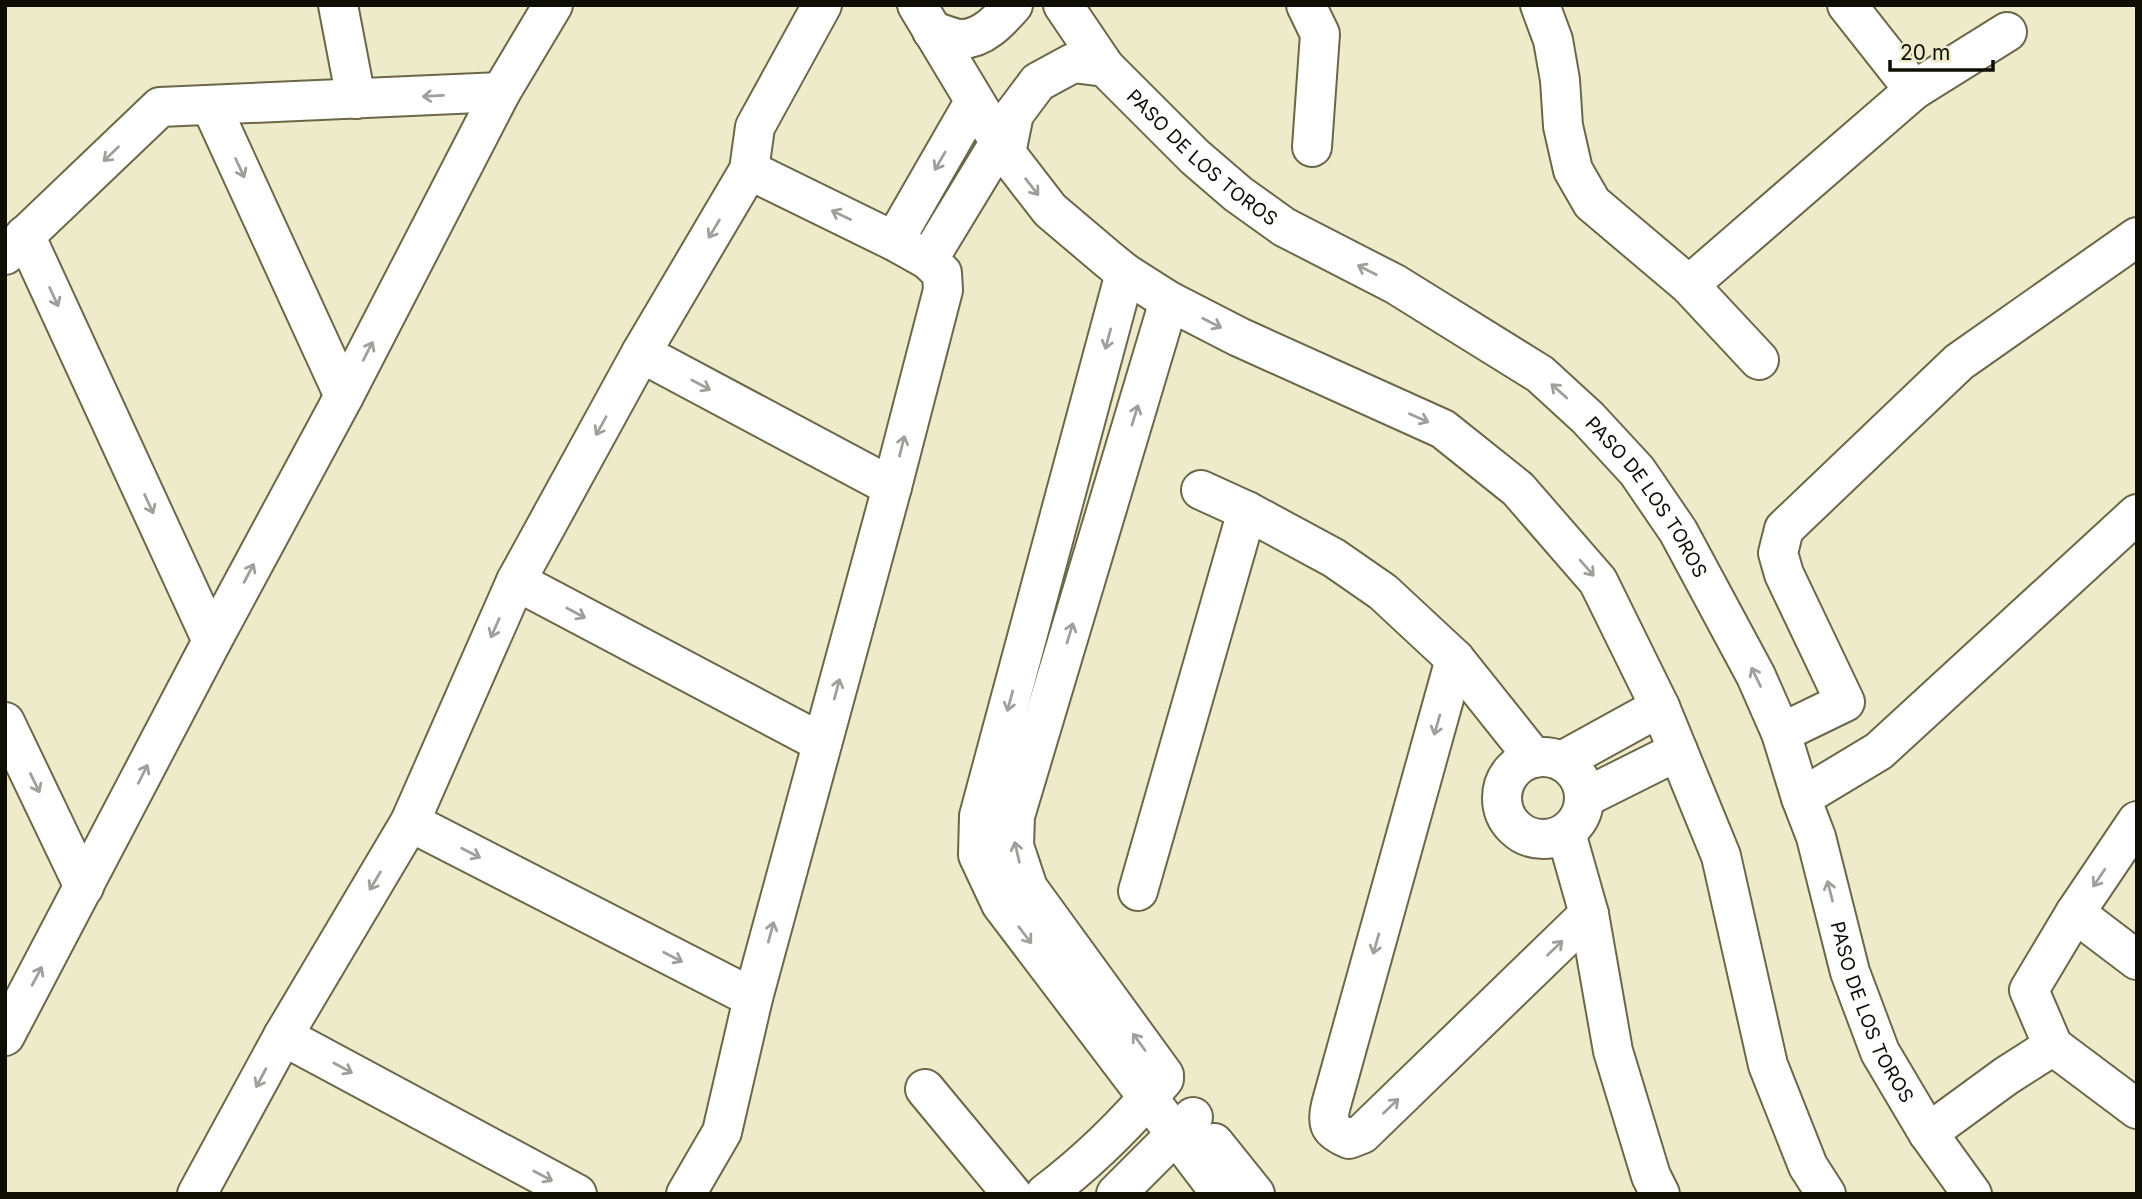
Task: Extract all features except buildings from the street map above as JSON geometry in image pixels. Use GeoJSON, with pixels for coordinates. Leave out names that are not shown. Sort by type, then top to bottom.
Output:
{"type":"FeatureCollection","features":[{"type":"Feature","properties":{"kind":"street"},"geometry":{"type":"LineString","coordinates":[[338,5],[356,99]]}},
{"type":"Feature","properties":{"kind":"street"},"geometry":{"type":"LineString","coordinates":[[5,1036],[344,396],[501,92],[553,5]]}},
{"type":"Feature","properties":{"kind":"street"},"geometry":{"type":"LineString","coordinates":[[197,1194],[283,1036],[410,822],[516,581],[641,354],[749,170],[755,127],[822,5]]}},
{"type":"Feature","properties":{"kind":"street"},"geometry":{"type":"LineString","coordinates":[[925,18],[961,39],[982,34],[1013,5]]}},
{"type":"Feature","properties":{"kind":"street","name":"PASO DE LOS TOROS"},"geometry":{"type":"LineString","coordinates":[[1063,5],[1105,67],[1195,157],[1238,194],[1284,227],[1395,284],[1540,374],[1588,418],[1637,471],[1678,530],[1756,676],[1781,733],[1816,837],[1850,972],[1880,1052],[1928,1133],[1972,1194]]}},
{"type":"Feature","properties":{"kind":"street"},"geometry":{"type":"LineString","coordinates":[[1306,5],[1320,34],[1312,147]]}},
{"type":"Feature","properties":{"kind":"street"},"geometry":{"type":"LineString","coordinates":[[1540,5],[1553,40],[1560,80],[1563,126],[1573,170],[1592,203],[1689,285],[1759,360]]}},
{"type":"Feature","properties":{"kind":"street"},"geometry":{"type":"LineString","coordinates":[[1847,5],[1914,90]]}},
{"type":"Feature","properties":{"kind":"street"},"geometry":{"type":"LineString","coordinates":[[925,18],[1002,148],[1050,210],[1125,273],[1169,301],[1239,337],[1443,429],[1518,489],[1598,581],[1660,707],[1721,856],[1768,1065],[1808,1166],[1826,1194]]}},
{"type":"Feature","properties":{"kind":"street"},"geometry":{"type":"LineString","coordinates":[[1689,285],[1914,90],[2007,32]]}},
{"type":"Feature","properties":{"kind":"street"},"geometry":{"type":"LineString","coordinates":[[928,260],[1002,148],[1014,114],[1038,82],[1073,63],[1105,67]]}},
{"type":"Feature","properties":{"kind":"street"},"geometry":{"type":"LineString","coordinates":[[212,641],[15,245],[160,107],[501,92]]}},
{"type":"Feature","properties":{"kind":"street"},"geometry":{"type":"LineString","coordinates":[[894,241],[974,102]]}},
{"type":"Feature","properties":{"kind":"street"},"geometry":{"type":"LineString","coordinates":[[211,106],[344,396]]}},
{"type":"Feature","properties":{"kind":"street"},"geometry":{"type":"LineString","coordinates":[[685,1194],[722,1132],[753,998],[943,290],[942,273],[928,260],[749,170]]}},
{"type":"Feature","properties":{"kind":"street"},"geometry":{"type":"LineString","coordinates":[[1879,751],[1845,702],[1784,574],[1778,553],[1784,529],[1959,362],[2137,237]]}},
{"type":"Feature","properties":{"kind":"street"},"geometry":{"type":"LineString","coordinates":[[1125,273],[979,816],[978,855],[1001,904],[1157,1088]]}},
{"type":"Feature","properties":{"kind":"street"},"geometry":{"type":"LineString","coordinates":[[1169,301],[1015,816],[1014,846],[1028,888],[1157,1088],[1185,1126],[1222,1194]]}},
{"type":"Feature","properties":{"kind":"street"},"geometry":{"type":"LineString","coordinates":[[641,354],[892,487]]}},
{"type":"Feature","properties":{"kind":"street"},"geometry":{"type":"LineString","coordinates":[[1200,490],[1334,558],[1383,592],[1455,659],[1548,760],[1573,770],[1581,782],[1584,797],[1583,810],[1576,823],[1566,833],[1552,838],[1538,839],[1525,835],[1513,826],[1505,814],[1502,800],[1510,773],[1521,763],[1548,760],[1660,707]]}},
{"type":"Feature","properties":{"kind":"street"},"geometry":{"type":"LineString","coordinates":[[1138,891],[1247,512]]}},
{"type":"Feature","properties":{"kind":"street"},"geometry":{"type":"LineString","coordinates":[[1801,797],[1879,751],[2137,514]]}},
{"type":"Feature","properties":{"kind":"street"},"geometry":{"type":"LineString","coordinates":[[516,581],[822,743]]}},
{"type":"Feature","properties":{"kind":"street"},"geometry":{"type":"LineString","coordinates":[[1455,659],[1331,1105],[1329,1125],[1336,1134],[1349,1139],[1362,1135],[1589,914]]}},
{"type":"Feature","properties":{"kind":"street"},"geometry":{"type":"LineString","coordinates":[[1781,733],[1845,702]]}},
{"type":"Feature","properties":{"kind":"street"},"geometry":{"type":"LineString","coordinates":[[5,722],[84,887]]}},
{"type":"Feature","properties":{"kind":"street"},"geometry":{"type":"LineString","coordinates":[[1584,797],[1678,751]]}},
{"type":"Feature","properties":{"kind":"street"},"geometry":{"type":"LineString","coordinates":[[2137,821],[2075,913],[2029,990],[2053,1046],[2137,1109]]}},
{"type":"Feature","properties":{"kind":"street"},"geometry":{"type":"LineString","coordinates":[[410,822],[753,998]]}},
{"type":"Feature","properties":{"kind":"street"},"geometry":{"type":"LineString","coordinates":[[1566,833],[1589,914],[1613,1051],[1647,1188]]}},
{"type":"Feature","properties":{"kind":"street"},"geometry":{"type":"LineString","coordinates":[[2075,913],[2137,960]]}},
{"type":"Feature","properties":{"kind":"street"},"geometry":{"type":"LineString","coordinates":[[283,1036],[577,1194]]}},
{"type":"Feature","properties":{"kind":"street"},"geometry":{"type":"LineString","coordinates":[[1928,1133],[2006,1076],[2053,1046]]}},
{"type":"Feature","properties":{"kind":"street"},"geometry":{"type":"LineString","coordinates":[[1045,1194],[1072,1174],[1157,1088]]}},
{"type":"Feature","properties":{"kind":"street"},"geometry":{"type":"LineString","coordinates":[[925,1089],[1013,1194]]}},
{"type":"Feature","properties":{"kind":"street"},"geometry":{"type":"LineString","coordinates":[[1116,1194],[1185,1126]]}},
{"type":"Feature","properties":{"kind":"street"},"geometry":{"type":"LineString","coordinates":[[1185,1126],[1255,1194]]}}]}
